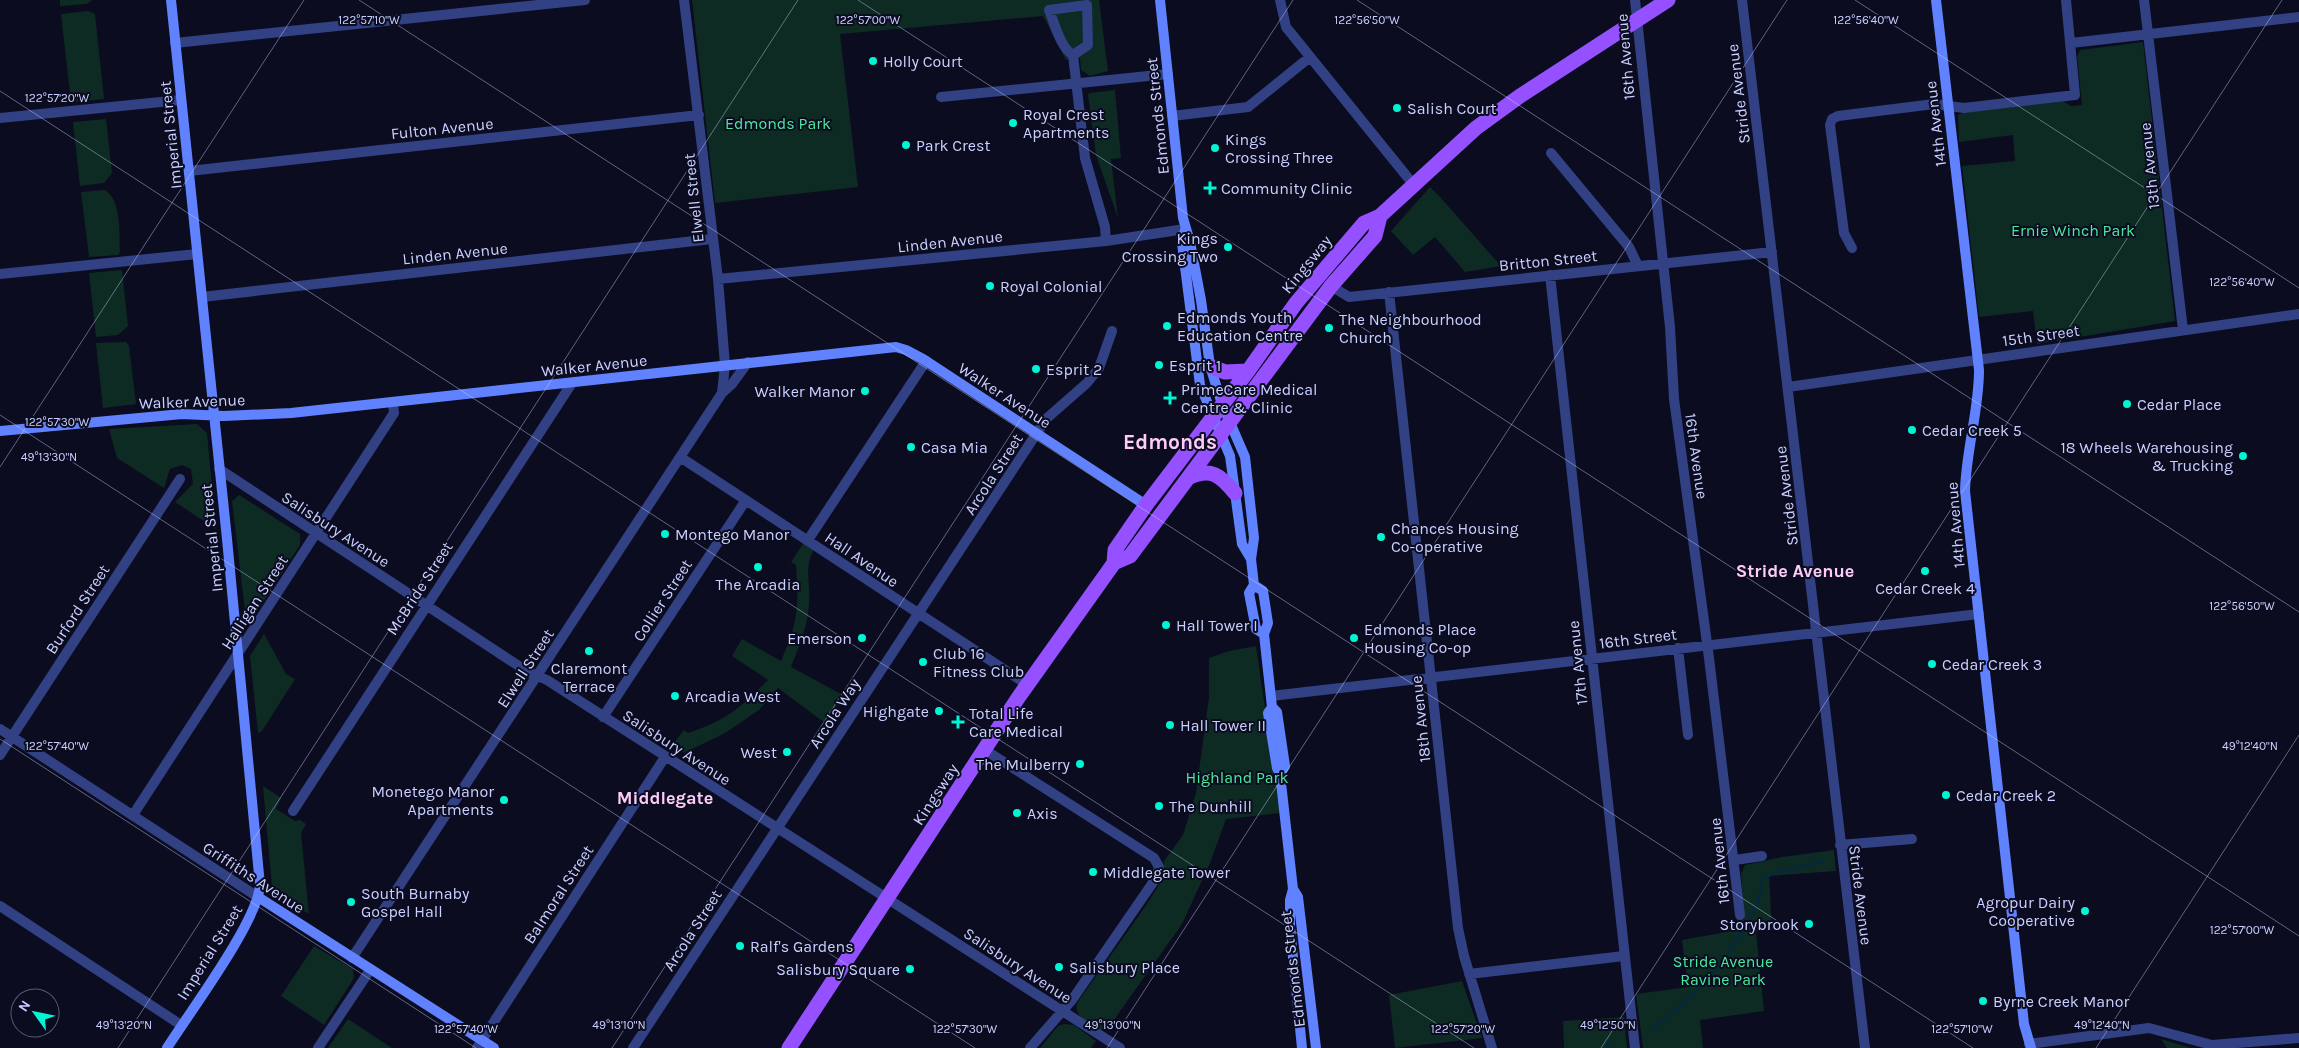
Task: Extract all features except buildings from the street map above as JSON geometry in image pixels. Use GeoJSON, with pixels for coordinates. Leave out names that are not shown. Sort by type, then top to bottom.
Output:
{"type":"FeatureCollection","features":[{"type":"Feature","properties":{"kind":"main road","name":"Kingsway"},"geometry":{"type":"LineString","coordinates":[[789,1048],[1028,685],[1114,563],[1115,550],[1146,505],[1319,273],[1364,223],[1380,216],[1456,144],[1510,103],[1637,22],[1668,0]]}},
{"type":"Feature","properties":{"kind":"main road","name":"Kingsway"},"geometry":{"type":"LineString","coordinates":[[1114,563],[1130,556],[1331,286],[1375,236],[1380,216]]}},
{"type":"Feature","properties":{"kind":"main road"},"geometry":{"type":"LineString","coordinates":[[1210,366],[1225,372],[1248,370]]}},
{"type":"Feature","properties":{"kind":"main road"},"geometry":{"type":"LineString","coordinates":[[1188,478],[1198,473],[1218,475],[1235,493]]}},
{"type":"Feature","properties":{"kind":"street","name":"Imperial Street"},"geometry":{"type":"LineString","coordinates":[[166,1048],[243,929],[258,897],[259,867],[171,0]]}},
{"type":"Feature","properties":{"kind":"street"},"geometry":{"type":"LineString","coordinates":[[175,43],[585,0]]}},
{"type":"Feature","properties":{"kind":"street","name":"Elwell Street"},"geometry":{"type":"LineString","coordinates":[[684,0],[718,280],[725,365],[722,393]]}},
{"type":"Feature","properties":{"kind":"street","name":"Edmonds Street"},"geometry":{"type":"LineString","coordinates":[[1160,0],[1185,229],[1190,242],[1217,410],[1226,427],[1242,544],[1251,558]]}},
{"type":"Feature","properties":{"kind":"street"},"geometry":{"type":"LineString","coordinates":[[1280,0],[1286,27],[1413,184]]}},
{"type":"Feature","properties":{"kind":"street","name":"16th Avenue"},"geometry":{"type":"LineString","coordinates":[[1635,0],[1670,327],[1674,400],[1735,860],[1740,915]]}},
{"type":"Feature","properties":{"kind":"street","name":"Stride Avenue"},"geometry":{"type":"LineString","coordinates":[[1742,0],[1865,1048]]}},
{"type":"Feature","properties":{"kind":"street","name":"14th Avenue"},"geometry":{"type":"LineString","coordinates":[[1936,0],[1978,360],[1978,403],[1968,447],[1965,491],[2024,1024],[2030,1046]]}},
{"type":"Feature","properties":{"kind":"street"},"geometry":{"type":"LineString","coordinates":[[1852,248],[1844,233],[1830,125],[1832,119],[1838,116],[1934,104],[1964,108],[2075,95],[2066,0]]}},
{"type":"Feature","properties":{"kind":"street","name":"13th Avenue"},"geometry":{"type":"LineString","coordinates":[[2144,0],[2183,330]]}},
{"type":"Feature","properties":{"kind":"street"},"geometry":{"type":"LineString","coordinates":[[1072,55],[1088,45],[1087,5],[1049,10],[1068,52],[1072,55],[1085,158],[1105,227],[1106,241]]}},
{"type":"Feature","properties":{"kind":"street"},"geometry":{"type":"LineString","coordinates":[[2071,43],[2299,17]]}},
{"type":"Feature","properties":{"kind":"street"},"geometry":{"type":"LineString","coordinates":[[1172,116],[1248,107],[1310,57]]}},
{"type":"Feature","properties":{"kind":"street"},"geometry":{"type":"LineString","coordinates":[[941,97],[1168,74]]}},
{"type":"Feature","properties":{"kind":"street"},"geometry":{"type":"LineString","coordinates":[[0,118],[181,100]]}},
{"type":"Feature","properties":{"kind":"street","name":"Fulton Avenue"},"geometry":{"type":"LineString","coordinates":[[188,171],[699,115]]}},
{"type":"Feature","properties":{"kind":"street"},"geometry":{"type":"LineString","coordinates":[[1551,153],[1629,247],[1638,266]]}},
{"type":"Feature","properties":{"kind":"street","name":"Edmonds Street"},"geometry":{"type":"LineString","coordinates":[[1185,229],[1182,243],[1200,385],[1245,457],[1248,470],[1254,538],[1251,558],[1254,585],[1263,591],[1268,623],[1264,634],[1272,707],[1268,713],[1277,768],[1280,774],[1293,889],[1290,900],[1290,927],[1302,1048]]}},
{"type":"Feature","properties":{"kind":"street","name":"Linden Avenue"},"geometry":{"type":"LineString","coordinates":[[718,280],[1106,241],[1185,229]]}},
{"type":"Feature","properties":{"kind":"street","name":"Linden Avenue"},"geometry":{"type":"LineString","coordinates":[[202,297],[712,239]]}},
{"type":"Feature","properties":{"kind":"street","name":"Britton Street"},"geometry":{"type":"LineString","coordinates":[[1331,286],[1349,297],[1772,252]]}},
{"type":"Feature","properties":{"kind":"street"},"geometry":{"type":"LineString","coordinates":[[0,274],[197,254]]}},
{"type":"Feature","properties":{"kind":"street","name":"17th Avenue"},"geometry":{"type":"LineString","coordinates":[[1550,276],[1635,1048]]}},
{"type":"Feature","properties":{"kind":"street","name":"18th Avenue"},"geometry":{"type":"LineString","coordinates":[[1389,292],[1458,928],[1469,974],[1492,1048]]}},
{"type":"Feature","properties":{"kind":"street","name":"15th Street"},"geometry":{"type":"LineString","coordinates":[[1788,387],[2299,314]]}},
{"type":"Feature","properties":{"kind":"street","name":"Arcola Street"},"geometry":{"type":"LineString","coordinates":[[918,614],[1046,419],[1087,383],[1099,368],[1112,331]]}},
{"type":"Feature","properties":{"kind":"street","name":"Walker Avenue"},"geometry":{"type":"LineString","coordinates":[[0,431],[182,414],[214,416],[291,413],[393,404],[889,347],[906,350],[926,361],[1146,505]]}},
{"type":"Feature","properties":{"kind":"street"},"geometry":{"type":"LineString","coordinates":[[808,540],[926,361]]}},
{"type":"Feature","properties":{"kind":"street","name":"Elwell Street"},"geometry":{"type":"LineString","coordinates":[[352,958],[722,393],[732,384],[748,362]]}},
{"type":"Feature","properties":{"kind":"street","name":"McBride Street"},"geometry":{"type":"LineString","coordinates":[[293,811],[572,383]]}},
{"type":"Feature","properties":{"kind":"street","name":"Halligan Street"},"geometry":{"type":"LineString","coordinates":[[133,815],[394,413],[393,404]]}},
{"type":"Feature","properties":{"kind":"street","name":"Hall Avenue"},"geometry":{"type":"LineString","coordinates":[[680,457],[1028,685]]}},
{"type":"Feature","properties":{"kind":"street","name":"Salisbury Avenue"},"geometry":{"type":"LineString","coordinates":[[219,469],[528,672],[538,675],[1120,1048]]}},
{"type":"Feature","properties":{"kind":"street","name":"Burford Street"},"geometry":{"type":"LineString","coordinates":[[0,755],[180,479]]}},
{"type":"Feature","properties":{"kind":"street","name":"Collier Street"},"geometry":{"type":"LineString","coordinates":[[603,717],[746,500]]}},
{"type":"Feature","properties":{"kind":"street","name":"Arcola Way"},"geometry":{"type":"LineString","coordinates":[[776,829],[918,614]]}},
{"type":"Feature","properties":{"kind":"street","name":"16th Street"},"geometry":{"type":"LineString","coordinates":[[1271,696],[1978,614]]}},
{"type":"Feature","properties":{"kind":"street"},"geometry":{"type":"LineString","coordinates":[[1678,648],[1688,735]]}},
{"type":"Feature","properties":{"kind":"street","name":"Griffiths Avenue"},"geometry":{"type":"LineString","coordinates":[[0,728],[352,958],[479,1044],[494,1048]]}},
{"type":"Feature","properties":{"kind":"street"},"geometry":{"type":"LineString","coordinates":[[985,750],[1154,858],[1158,867],[1156,878],[1072,1000],[1030,1048]]}},
{"type":"Feature","properties":{"kind":"street","name":"Balmoral Street"},"geometry":{"type":"LineString","coordinates":[[479,1044],[665,757]]}},
{"type":"Feature","properties":{"kind":"street","name":"Arcola Street"},"geometry":{"type":"LineString","coordinates":[[633,1048],[776,829]]}},
{"type":"Feature","properties":{"kind":"street"},"geometry":{"type":"LineString","coordinates":[[1840,846],[1912,839]]}},
{"type":"Feature","properties":{"kind":"street"},"geometry":{"type":"LineString","coordinates":[[1735,860],[1762,856]]}},
{"type":"Feature","properties":{"kind":"street","name":"Edmonds Street"},"geometry":{"type":"LineString","coordinates":[[1293,889],[1298,897],[1316,1048]]}},
{"type":"Feature","properties":{"kind":"street"},"geometry":{"type":"LineString","coordinates":[[0,906],[182,1025]]}},
{"type":"Feature","properties":{"kind":"street"},"geometry":{"type":"LineString","coordinates":[[1469,974],[1624,956]]}},
{"type":"Feature","properties":{"kind":"street"},"geometry":{"type":"LineString","coordinates":[[318,1048],[370,970]]}},
{"type":"Feature","properties":{"kind":"street"},"geometry":{"type":"LineString","coordinates":[[2030,1046],[2148,1028],[2212,1045],[2299,1038]]}},
{"type":"Feature","properties":{"kind":"green space"},"geometry":{"type":"Polygon","coordinates":[[[60,0],[92,0],[87,4],[60,6],[60,0]]]}},
{"type":"Feature","properties":{"kind":"green space","name":"Edmonds Park"},"geometry":{"type":"Polygon","coordinates":[[[692,0],[1099,0],[1108,71],[1090,76],[1081,70],[1080,58],[1066,60],[1043,16],[840,34],[858,187],[715,203],[692,0]]]}},
{"type":"Feature","properties":{"kind":"green space"},"geometry":{"type":"Polygon","coordinates":[[[88,11],[95,14],[104,99],[71,102],[61,14],[88,11]]]}},
{"type":"Feature","properties":{"kind":"green space","name":"Ernie Winch Park"},"geometry":{"type":"Polygon","coordinates":[[[2143,42],[2175,321],[2037,344],[2033,311],[1979,317],[1962,166],[2015,161],[2013,135],[1959,142],[1958,115],[2063,101],[2071,106],[2082,105],[2077,57],[2080,50],[2143,42]]]}},
{"type":"Feature","properties":{"kind":"green space"},"geometry":{"type":"Polygon","coordinates":[[[1115,90],[1121,158],[1111,159],[1118,218],[1096,155],[1088,95],[1089,93],[1115,90]]]}},
{"type":"Feature","properties":{"kind":"green space"},"geometry":{"type":"Polygon","coordinates":[[[106,119],[112,173],[104,183],[80,186],[73,122],[106,119]]]}},
{"type":"Feature","properties":{"kind":"green space"},"geometry":{"type":"Polygon","coordinates":[[[1430,187],[1501,266],[1465,272],[1435,237],[1413,255],[1391,231],[1430,187]]]}},
{"type":"Feature","properties":{"kind":"green space"},"geometry":{"type":"Polygon","coordinates":[[[104,190],[110,194],[117,209],[120,252],[118,255],[89,257],[81,192],[104,190]]]}},
{"type":"Feature","properties":{"kind":"green space"},"geometry":{"type":"Polygon","coordinates":[[[122,270],[128,326],[118,335],[96,337],[89,273],[122,270]]]}},
{"type":"Feature","properties":{"kind":"green space"},"geometry":{"type":"Polygon","coordinates":[[[126,342],[129,346],[136,404],[103,408],[96,343],[126,342]]]}},
{"type":"Feature","properties":{"kind":"green space"},"geometry":{"type":"Polygon","coordinates":[[[197,424],[207,433],[216,529],[175,502],[193,484],[191,469],[182,465],[170,469],[164,488],[117,458],[109,429],[197,424]]]}},
{"type":"Feature","properties":{"kind":"green space"},"geometry":{"type":"Polygon","coordinates":[[[239,495],[300,534],[300,545],[247,627],[232,501],[239,495]]]}},
{"type":"Feature","properties":{"kind":"green space"},"geometry":{"type":"Polygon","coordinates":[[[805,541],[815,548],[808,568],[808,612],[803,636],[791,667],[843,695],[825,723],[778,688],[759,710],[725,733],[684,753],[672,745],[684,730],[688,733],[723,718],[741,706],[768,680],[732,656],[742,639],[781,661],[791,636],[796,614],[796,565],[791,562],[805,541]]]}},
{"type":"Feature","properties":{"kind":"green space"},"geometry":{"type":"Polygon","coordinates":[[[264,634],[286,674],[295,679],[262,731],[258,733],[250,656],[264,634]]]}},
{"type":"Feature","properties":{"kind":"green space","name":"Highland Park"},"geometry":{"type":"Polygon","coordinates":[[[1256,646],[1280,813],[1226,819],[1210,863],[1182,924],[1106,1031],[1095,1027],[1085,1021],[1078,1013],[1077,1003],[1147,904],[1163,878],[1164,861],[1183,835],[1196,793],[1209,697],[1209,658],[1229,651],[1256,646]]]}},
{"type":"Feature","properties":{"kind":"green space"},"geometry":{"type":"Polygon","coordinates":[[[263,786],[281,798],[276,809],[295,821],[300,820],[306,824],[301,833],[309,914],[276,893],[272,887],[263,786]]]}},
{"type":"Feature","properties":{"kind":"green space","name":"Stride Avenue Ravine Park"},"geometry":{"type":"Polygon","coordinates":[[[1834,850],[1836,871],[1769,876],[1772,930],[1756,932],[1764,1011],[1700,1020],[1703,1048],[1643,1048],[1636,994],[1688,987],[1682,940],[1738,930],[1736,915],[1744,914],[1741,874],[1745,865],[1782,857],[1834,850]]]}},
{"type":"Feature","properties":{"kind":"green space"},"geometry":{"type":"Polygon","coordinates":[[[314,946],[353,969],[354,978],[324,1025],[281,996],[314,946]]]}},
{"type":"Feature","properties":{"kind":"green space"},"geometry":{"type":"Polygon","coordinates":[[[1462,981],[1482,1038],[1395,1048],[1389,995],[1462,981]]]}},
{"type":"Feature","properties":{"kind":"green space"},"geometry":{"type":"Polygon","coordinates":[[[1624,1017],[1627,1048],[1564,1048],[1563,1021],[1624,1017]]]}},
{"type":"Feature","properties":{"kind":"green space"},"geometry":{"type":"Polygon","coordinates":[[[348,1019],[392,1048],[328,1048],[348,1019]]]}},
{"type":"Feature","properties":{"kind":"green space"},"geometry":{"type":"Polygon","coordinates":[[[1064,1024],[1074,1025],[1096,1041],[1091,1048],[1040,1048],[1058,1026],[1064,1024]]]}},
{"type":"Feature","properties":{"kind":"green space"},"geometry":{"type":"Polygon","coordinates":[[[2161,1039],[2191,1048],[2167,1048],[2161,1039]]]}},
{"type":"Feature","properties":{"kind":"waterway"},"geometry":{"type":"LineString","coordinates":[[1651,1029],[1668,1017],[1685,1001],[1720,963],[1749,920],[1758,899],[1763,879],[1775,873],[1823,861]]}},
{"type":"Feature","properties":{"kind":"waterway"},"geometry":{"type":"LineString","coordinates":[[1607,1048],[1609,1043]]}},
{"type":"Feature","properties":{"kind":"place","name":"Holly Court"},"geometry":{"type":"Point","coordinates":[873,61]}},
{"type":"Feature","properties":{"kind":"place","name":"Salish Court"},"geometry":{"type":"Point","coordinates":[1397,108]}},
{"type":"Feature","properties":{"kind":"place","name":"Royal Crest Apartments"},"geometry":{"type":"Point","coordinates":[1013,123]}},
{"type":"Feature","properties":{"kind":"place","name":"Park Crest"},"geometry":{"type":"Point","coordinates":[906,145]}},
{"type":"Feature","properties":{"kind":"place","name":"Kings Crossing Three"},"geometry":{"type":"Point","coordinates":[1215,148]}},
{"type":"Feature","properties":{"kind":"place","name":"Community Clinic"},"geometry":{"type":"Point","coordinates":[1210,188]}},
{"type":"Feature","properties":{"kind":"place","name":"Kings Crossing Two"},"geometry":{"type":"Point","coordinates":[1228,247]}},
{"type":"Feature","properties":{"kind":"place","name":"Royal Colonial"},"geometry":{"type":"Point","coordinates":[990,286]}},
{"type":"Feature","properties":{"kind":"place","name":"Edmonds Youth Education Centre"},"geometry":{"type":"Point","coordinates":[1167,326]}},
{"type":"Feature","properties":{"kind":"place","name":"The Neighbourhood Church"},"geometry":{"type":"Point","coordinates":[1329,328]}},
{"type":"Feature","properties":{"kind":"place","name":"Esprit 1"},"geometry":{"type":"Point","coordinates":[1159,365]}},
{"type":"Feature","properties":{"kind":"place","name":"Esprit 2"},"geometry":{"type":"Point","coordinates":[1036,369]}},
{"type":"Feature","properties":{"kind":"place","name":"Walker Manor"},"geometry":{"type":"Point","coordinates":[865,391]}},
{"type":"Feature","properties":{"kind":"place","name":"PrimeCare Medical Centre & Clinic"},"geometry":{"type":"Point","coordinates":[1170,398]}},
{"type":"Feature","properties":{"kind":"place","name":"Cedar Place"},"geometry":{"type":"Point","coordinates":[2127,404]}},
{"type":"Feature","properties":{"kind":"place","name":"Cedar Creek 5"},"geometry":{"type":"Point","coordinates":[1912,430]}},
{"type":"Feature","properties":{"kind":"place","name":"Casa Mia"},"geometry":{"type":"Point","coordinates":[911,447]}},
{"type":"Feature","properties":{"kind":"place","name":"18 Wheels Warehousing & Trucking"},"geometry":{"type":"Point","coordinates":[2243,456]}},
{"type":"Feature","properties":{"kind":"place","name":"Montego Manor"},"geometry":{"type":"Point","coordinates":[665,534]}},
{"type":"Feature","properties":{"kind":"place","name":"Chances Housing Co-operative"},"geometry":{"type":"Point","coordinates":[1381,537]}},
{"type":"Feature","properties":{"kind":"place","name":"The Arcadia"},"geometry":{"type":"Point","coordinates":[758,567]}},
{"type":"Feature","properties":{"kind":"place","name":"Cedar Creek 4"},"geometry":{"type":"Point","coordinates":[1925,571]}},
{"type":"Feature","properties":{"kind":"place","name":"Hall Tower I"},"geometry":{"type":"Point","coordinates":[1166,625]}},
{"type":"Feature","properties":{"kind":"place","name":"Emerson"},"geometry":{"type":"Point","coordinates":[862,638]}},
{"type":"Feature","properties":{"kind":"place","name":"Edmonds Place Housing Co-op"},"geometry":{"type":"Point","coordinates":[1354,638]}},
{"type":"Feature","properties":{"kind":"place","name":"Claremont Terrace"},"geometry":{"type":"Point","coordinates":[589,651]}},
{"type":"Feature","properties":{"kind":"place","name":"Club 16 Fitness Club"},"geometry":{"type":"Point","coordinates":[923,662]}},
{"type":"Feature","properties":{"kind":"place","name":"Cedar Creek 3"},"geometry":{"type":"Point","coordinates":[1932,664]}},
{"type":"Feature","properties":{"kind":"place","name":"Arcadia West"},"geometry":{"type":"Point","coordinates":[675,696]}},
{"type":"Feature","properties":{"kind":"place","name":"Highgate"},"geometry":{"type":"Point","coordinates":[939,711]}},
{"type":"Feature","properties":{"kind":"place","name":"Total Life Care Medical"},"geometry":{"type":"Point","coordinates":[958,722]}},
{"type":"Feature","properties":{"kind":"place","name":"Hall Tower II"},"geometry":{"type":"Point","coordinates":[1170,725]}},
{"type":"Feature","properties":{"kind":"place","name":"West"},"geometry":{"type":"Point","coordinates":[787,752]}},
{"type":"Feature","properties":{"kind":"place","name":"The Mulberry"},"geometry":{"type":"Point","coordinates":[1080,764]}},
{"type":"Feature","properties":{"kind":"place","name":"Cedar Creek 2"},"geometry":{"type":"Point","coordinates":[1946,795]}},
{"type":"Feature","properties":{"kind":"place","name":"Monetego Manor Apartments"},"geometry":{"type":"Point","coordinates":[504,800]}},
{"type":"Feature","properties":{"kind":"place","name":"The Dunhill"},"geometry":{"type":"Point","coordinates":[1159,806]}},
{"type":"Feature","properties":{"kind":"place","name":"Axis"},"geometry":{"type":"Point","coordinates":[1017,813]}},
{"type":"Feature","properties":{"kind":"place","name":"Middlegate Tower"},"geometry":{"type":"Point","coordinates":[1093,872]}},
{"type":"Feature","properties":{"kind":"place","name":"South Burnaby Gospel Hall"},"geometry":{"type":"Point","coordinates":[351,902]}},
{"type":"Feature","properties":{"kind":"place","name":"Agropur Dairy Cooperative"},"geometry":{"type":"Point","coordinates":[2085,911]}},
{"type":"Feature","properties":{"kind":"place","name":"Storybrook"},"geometry":{"type":"Point","coordinates":[1809,924]}},
{"type":"Feature","properties":{"kind":"place","name":"Ralf's Gardens"},"geometry":{"type":"Point","coordinates":[740,946]}},
{"type":"Feature","properties":{"kind":"place","name":"Salisbury Place"},"geometry":{"type":"Point","coordinates":[1059,967]}},
{"type":"Feature","properties":{"kind":"place","name":"Salisbury Square"},"geometry":{"type":"Point","coordinates":[910,969]}},
{"type":"Feature","properties":{"kind":"place","name":"Byrne Creek Manor"},"geometry":{"type":"Point","coordinates":[1983,1001]}},
{"type":"Feature","properties":{"kind":"district","name":"Edmonds"},"geometry":{"type":"Point","coordinates":[1170,442]}},
{"type":"Feature","properties":{"kind":"district","name":"Stride Avenue"},"geometry":{"type":"Point","coordinates":[1795,571]}},
{"type":"Feature","properties":{"kind":"district","name":"Middlegate"},"geometry":{"type":"Point","coordinates":[665,798]}}]}
